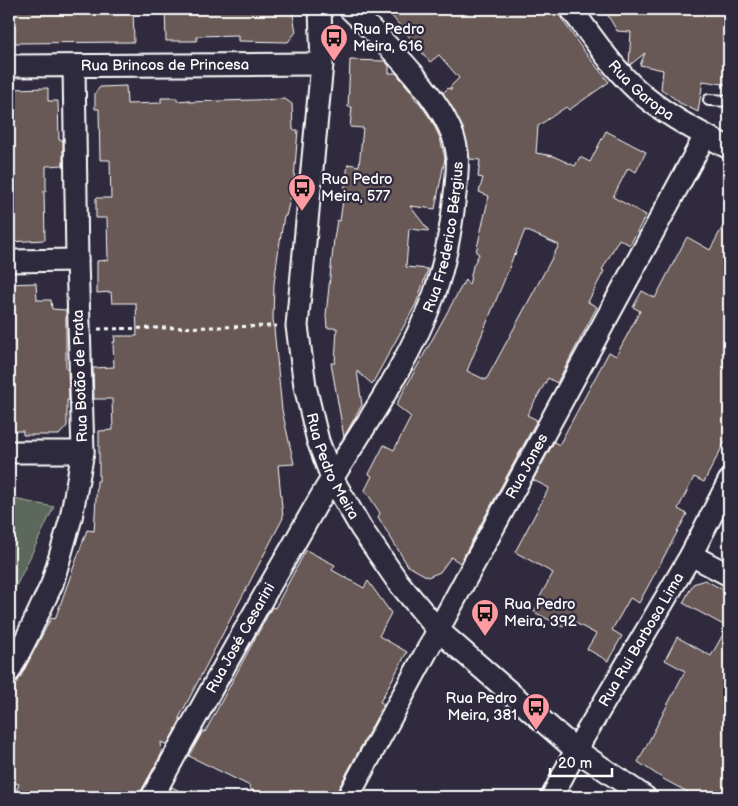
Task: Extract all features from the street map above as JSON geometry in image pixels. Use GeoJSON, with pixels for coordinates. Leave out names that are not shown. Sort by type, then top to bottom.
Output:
{"type":"FeatureCollection","features":[{"type":"Feature","properties":{"kind":"street","name":"Rua Pedro Meira"},"geometry":{"type":"LineString","coordinates":[[320,9],[322,64],[298,326],[305,386],[318,442],[332,478],[361,528],[398,582],[438,630],[576,750],[645,797]]}},
{"type":"Feature","properties":{"kind":"street","name":"Rua Frederico Bérgius"},"geometry":{"type":"LineString","coordinates":[[332,478],[364,430],[409,353],[434,294],[448,245],[456,191],[457,153],[452,131],[438,104],[375,32],[350,9]]}},
{"type":"Feature","properties":{"kind":"street","name":"Rua Garopa"},"geometry":{"type":"LineString","coordinates":[[571,9],[608,57],[636,89],[672,116],[729,148]]}},
{"type":"Feature","properties":{"kind":"street","name":"Rua Brincos de Princesa"},"geometry":{"type":"LineString","coordinates":[[9,66],[322,64]]}},
{"type":"Feature","properties":{"kind":"street","name":"Rua Botão de Prata"},"geometry":{"type":"LineString","coordinates":[[9,672],[52,584],[71,518],[82,452],[74,66]]}},
{"type":"Feature","properties":{"kind":"street","name":"Rua Jones"},"geometry":{"type":"LineString","coordinates":[[348,797],[705,136]]}},
{"type":"Feature","properties":{"kind":"street"},"geometry":{"type":"LineString","coordinates":[[9,261],[77,260]]}},
{"type":"Feature","properties":{"kind":"street"},"geometry":{"type":"LineString","coordinates":[[9,452],[82,452]]}},
{"type":"Feature","properties":{"kind":"street","name":"Rua José Cesarini"},"geometry":{"type":"LineString","coordinates":[[152,797],[244,629],[332,478]]}},
{"type":"Feature","properties":{"kind":"street","name":"Rua Rui Barbosa Lima"},"geometry":{"type":"LineString","coordinates":[[552,797],[576,750],[690,555],[729,480]]}},
{"type":"Feature","properties":{"kind":"street"},"geometry":{"type":"LineString","coordinates":[[690,555],[729,575]]}},
{"type":"Feature","properties":{"kind":"lane"},"geometry":{"type":"LineString","coordinates":[[709,100],[729,101]]}},
{"type":"Feature","properties":{"kind":"path"},"geometry":{"type":"LineString","coordinates":[[79,329],[298,326]]}},
{"type":"Feature","properties":{"kind":"green space"},"geometry":{"type":"Polygon","coordinates":[[[9,498],[54,507],[9,601],[9,498]]]}},
{"type":"Feature","properties":{"kind":"building"},"geometry":{"type":"Polygon","coordinates":[[[13,9],[133,9],[134,42],[13,43],[13,9]]]}},
{"type":"Feature","properties":{"kind":"building"},"geometry":{"type":"Polygon","coordinates":[[[165,9],[292,9],[296,32],[288,42],[238,41],[238,35],[197,36],[197,41],[166,41],[165,9]]]}},
{"type":"Feature","properties":{"kind":"building"},"geometry":{"type":"Polygon","coordinates":[[[386,9],[555,9],[583,50],[609,82],[569,110],[566,107],[538,126],[536,153],[553,156],[575,166],[580,157],[590,162],[606,131],[646,152],[636,172],[628,168],[613,197],[646,215],[630,245],[619,239],[602,270],[604,271],[588,302],[597,307],[557,383],[548,378],[527,415],[537,420],[460,563],[451,557],[440,572],[428,577],[408,566],[378,517],[380,513],[365,490],[372,476],[369,474],[384,445],[394,450],[411,417],[396,405],[465,280],[469,285],[473,266],[479,254],[476,252],[489,196],[479,192],[483,178],[478,177],[480,160],[470,159],[463,128],[443,93],[448,88],[452,90],[450,87],[459,78],[439,55],[430,62],[386,9]],[[525,230],[467,371],[486,380],[559,245],[525,230]]]}},
{"type":"Feature","properties":{"kind":"building"},"geometry":{"type":"Polygon","coordinates":[[[604,9],[729,9],[729,85],[703,81],[698,112],[678,102],[661,89],[663,70],[640,65],[645,53],[629,64],[631,32],[617,31],[604,9]]]}},
{"type":"Feature","properties":{"kind":"building"},"geometry":{"type":"Polygon","coordinates":[[[350,60],[385,61],[389,66],[389,73],[396,73],[432,121],[440,138],[445,158],[435,209],[410,206],[429,231],[409,229],[406,267],[428,269],[416,304],[372,384],[357,371],[362,405],[344,437],[331,363],[335,363],[337,328],[327,328],[326,315],[334,239],[337,220],[340,221],[348,164],[359,166],[363,128],[350,127],[352,107],[348,107],[350,60]]]}},
{"type":"Feature","properties":{"kind":"building"},"geometry":{"type":"Polygon","coordinates":[[[126,86],[127,104],[161,103],[161,98],[177,98],[177,101],[189,100],[189,102],[285,99],[292,104],[293,130],[298,130],[293,191],[286,216],[284,216],[278,254],[274,284],[273,318],[282,410],[294,464],[278,465],[283,518],[179,718],[181,719],[167,745],[161,742],[162,753],[141,791],[140,797],[32,797],[16,792],[19,784],[9,781],[9,757],[16,742],[9,740],[9,696],[51,618],[55,619],[87,530],[94,531],[97,481],[99,481],[99,431],[113,430],[112,399],[94,399],[93,368],[114,367],[114,336],[137,336],[136,303],[112,303],[111,292],[97,293],[97,261],[108,260],[107,218],[96,218],[96,198],[111,198],[110,160],[100,160],[99,109],[95,109],[95,93],[100,87],[126,86]]]}},
{"type":"Feature","properties":{"kind":"building"},"geometry":{"type":"Polygon","coordinates":[[[48,88],[48,101],[58,101],[59,140],[63,140],[63,165],[46,166],[46,191],[44,191],[45,240],[9,242],[9,137],[13,137],[12,89],[48,88]]]}},
{"type":"Feature","properties":{"kind":"building"},"geometry":{"type":"Polygon","coordinates":[[[729,215],[729,434],[704,482],[694,477],[678,509],[687,514],[639,603],[630,598],[612,630],[622,636],[608,661],[587,649],[596,634],[568,619],[563,627],[534,612],[539,602],[537,602],[553,573],[515,552],[549,488],[533,480],[554,442],[559,445],[609,352],[616,356],[640,311],[633,307],[642,291],[655,298],[687,237],[710,250],[729,215]]]}},
{"type":"Feature","properties":{"kind":"building"},"geometry":{"type":"Polygon","coordinates":[[[36,283],[37,300],[51,300],[52,309],[66,310],[66,369],[68,369],[69,400],[67,400],[67,426],[59,435],[23,435],[23,431],[9,431],[9,284],[36,283]]]}},
{"type":"Feature","properties":{"kind":"building"},"geometry":{"type":"Polygon","coordinates":[[[306,550],[335,565],[332,570],[364,588],[368,581],[391,613],[379,636],[407,652],[380,702],[384,704],[334,797],[250,797],[254,791],[249,788],[250,786],[189,756],[203,731],[205,732],[272,607],[275,608],[306,550]]]}},
{"type":"Feature","properties":{"kind":"building"},"geometry":{"type":"Polygon","coordinates":[[[705,580],[729,593],[729,797],[697,797],[665,780],[638,762],[685,671],[665,660],[677,637],[711,656],[727,627],[683,603],[693,584],[705,580]]]}},
{"type":"Feature","properties":{"kind":"building"},"geometry":{"type":"Polygon","coordinates":[[[172,787],[191,797],[166,797],[172,787]]]}},
{"type":"Feature","properties":{"kind":"place","name":"Rua Pedro Meira, 616"},"geometry":{"type":"Point","coordinates":[334,62]}},
{"type":"Feature","properties":{"kind":"place","name":"Rua Pedro Meira, 577"},"geometry":{"type":"Point","coordinates":[302,212]}},
{"type":"Feature","properties":{"kind":"place","name":"Rua Pedro Meira, 392"},"geometry":{"type":"Point","coordinates":[485,637]}},
{"type":"Feature","properties":{"kind":"place","name":"Rua Pedro Meira, 381"},"geometry":{"type":"Point","coordinates":[536,731]}}]}
